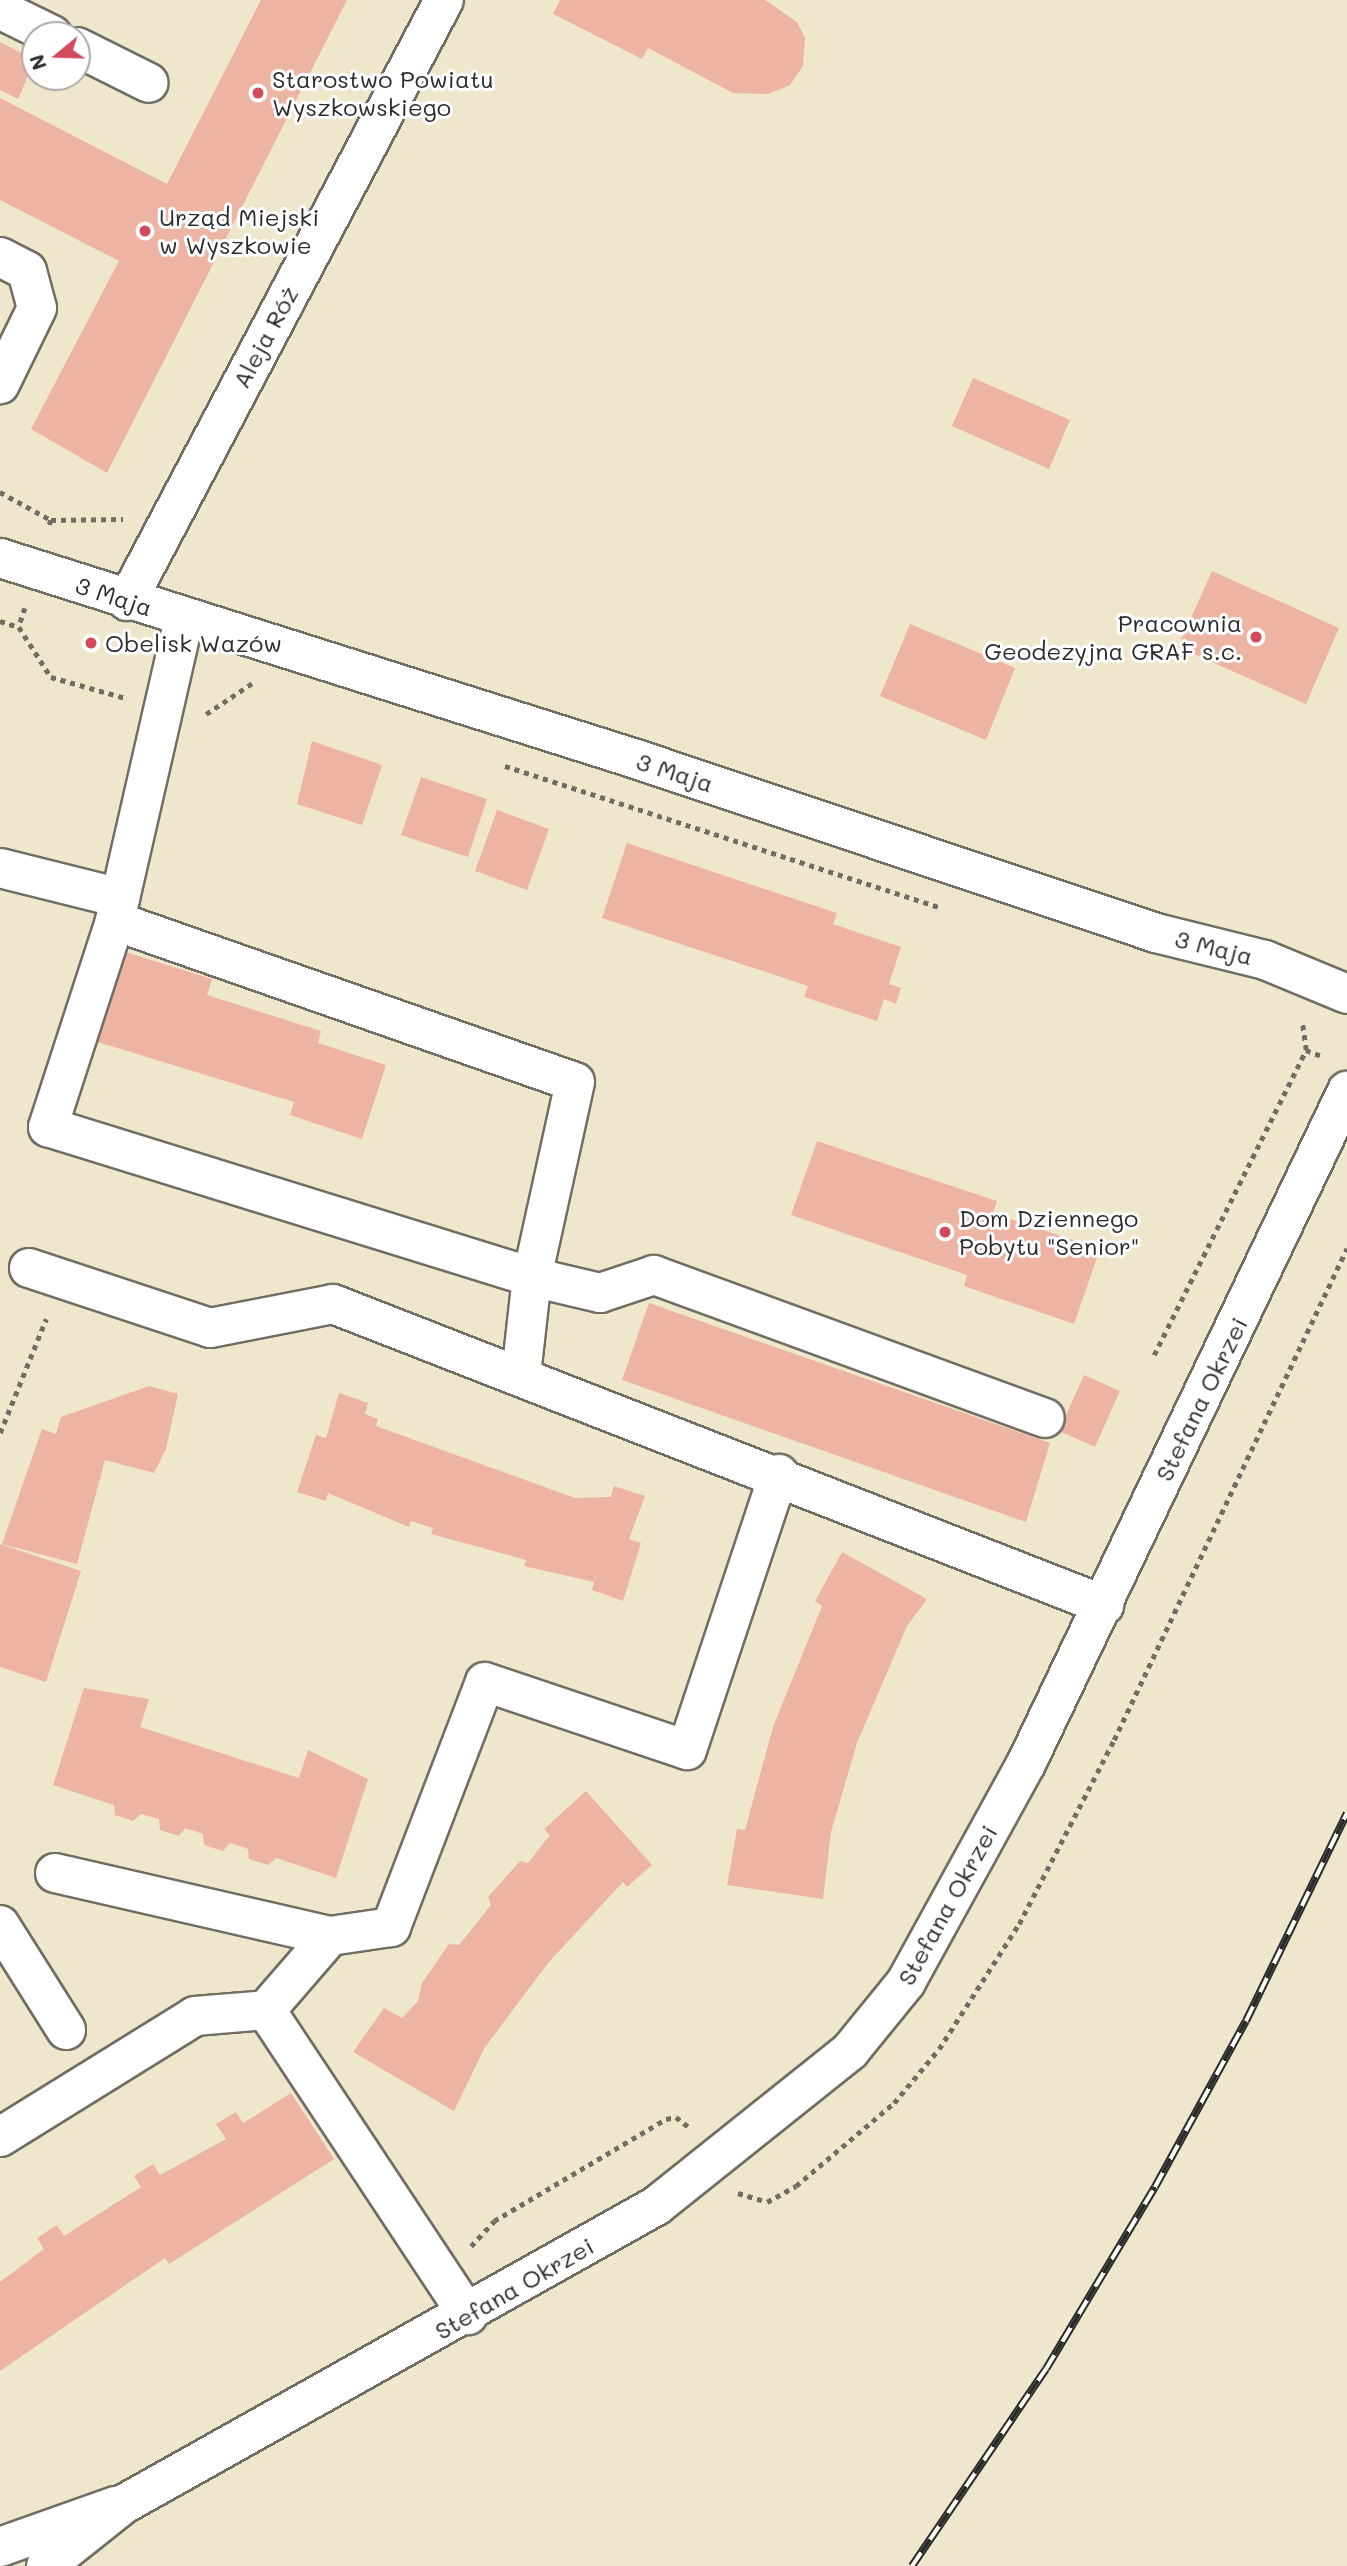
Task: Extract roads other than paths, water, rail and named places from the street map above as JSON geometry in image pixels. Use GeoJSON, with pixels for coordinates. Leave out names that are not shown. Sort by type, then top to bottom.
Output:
{"type":"FeatureCollection","features":[{"type":"Feature","properties":{"kind":"street","name":"Aleja Róż"},"geometry":{"type":"LineString","coordinates":[[127,601],[444,0]]}},
{"type":"Feature","properties":{"kind":"street"},"geometry":{"type":"LineString","coordinates":[[3,7],[28,21]]}},
{"type":"Feature","properties":{"kind":"street"},"geometry":{"type":"LineString","coordinates":[[91,54],[149,83]]}},
{"type":"Feature","properties":{"kind":"street"},"geometry":{"type":"LineString","coordinates":[[0,257],[27,271],[37,307],[0,384]]}},
{"type":"Feature","properties":{"kind":"street","name":"3 Maja"},"geometry":{"type":"LineString","coordinates":[[0,558],[127,601],[636,759],[1156,933],[1265,960],[1347,994]]}},
{"type":"Feature","properties":{"kind":"street"},"geometry":{"type":"LineString","coordinates":[[184,619],[117,909],[48,1127],[531,1277],[600,1293],[654,1275],[1045,1418]]}},
{"type":"Feature","properties":{"kind":"street"},"geometry":{"type":"LineString","coordinates":[[0,868],[117,909],[575,1082],[531,1277],[521,1376]]}},
{"type":"Feature","properties":{"kind":"street","name":"Stefana Okrzei"},"geometry":{"type":"LineString","coordinates":[[46,2566],[124,2504],[468,2315],[656,2206],[850,2050],[906,1982],[1104,1605],[1347,1091]]}},
{"type":"Feature","properties":{"kind":"street"},"geometry":{"type":"LineString","coordinates":[[46,1274],[210,1328],[333,1304],[779,1474],[1104,1605]]}},
{"type":"Feature","properties":{"kind":"street"},"geometry":{"type":"LineString","coordinates":[[55,1873],[330,1936],[391,1927],[485,1682],[687,1751],[779,1474]]}},
{"type":"Feature","properties":{"kind":"street"},"geometry":{"type":"LineString","coordinates":[[0,1925],[65,2031]]}},
{"type":"Feature","properties":{"kind":"street"},"geometry":{"type":"LineString","coordinates":[[0,2137],[195,2017],[266,2010],[330,1936]]}},
{"type":"Feature","properties":{"kind":"street"},"geometry":{"type":"LineString","coordinates":[[266,2010],[468,2315]]}},
{"type":"Feature","properties":{"kind":"street","name":"Stefana Okrzei"},"geometry":{"type":"LineString","coordinates":[[0,2547],[54,2523],[124,2504]]}},
{"type":"Feature","properties":{"kind":"railway"},"geometry":{"type":"LineString","coordinates":[[912,2566],[1046,2369],[1155,2187],[1246,2021],[1347,1813]]}},
{"type":"Feature","properties":{"kind":"place","name":"Starostwo Powiatu Wyszkowskiego"},"geometry":{"type":"Point","coordinates":[258,93]}},
{"type":"Feature","properties":{"kind":"place","name":"Urząd Miejski w Wyszkowie"},"geometry":{"type":"Point","coordinates":[145,231]}},
{"type":"Feature","properties":{"kind":"place","name":"Pracownia Geodezyjna GRAF s.c."},"geometry":{"type":"Point","coordinates":[1256,637]}},
{"type":"Feature","properties":{"kind":"place","name":"Obelisk Wazów"},"geometry":{"type":"Point","coordinates":[91,643]}},
{"type":"Feature","properties":{"kind":"place","name":"Dom Dziennego Pobytu \"Senior\""},"geometry":{"type":"Point","coordinates":[945,1232]}}]}
